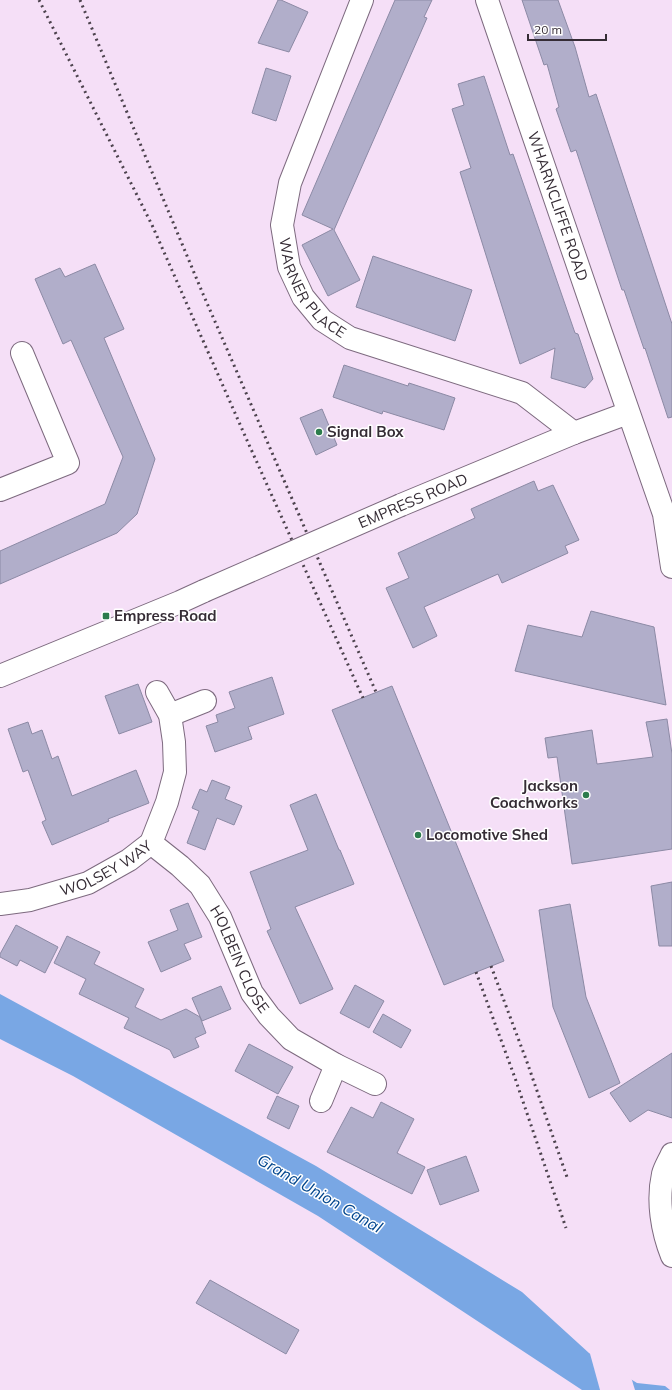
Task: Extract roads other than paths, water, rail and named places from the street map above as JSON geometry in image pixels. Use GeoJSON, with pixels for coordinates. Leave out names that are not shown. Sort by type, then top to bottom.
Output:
{"type":"FeatureCollection","features":[{"type":"Feature","properties":{"kind":"street","name":"WARNER PLACE"},"geometry":{"type":"LineString","coordinates":[[362,0],[288,190],[282,224],[289,267],[303,297],[322,320],[350,338],[522,394],[574,433]]}},
{"type":"Feature","properties":{"kind":"street","name":"WHARNCLIFFE ROAD"},"geometry":{"type":"LineString","coordinates":[[487,0],[628,413],[668,513],[672,567]]}},
{"type":"Feature","properties":{"kind":"street"},"geometry":{"type":"LineString","coordinates":[[0,490],[68,463],[22,353]]}},
{"type":"Feature","properties":{"kind":"street","name":"EMPRESS ROAD"},"geometry":{"type":"LineString","coordinates":[[0,676],[180,602],[401,505],[574,433],[628,413]]}},
{"type":"Feature","properties":{"kind":"street","name":"WOLSEY WAY"},"geometry":{"type":"LineString","coordinates":[[0,904],[30,900],[88,883],[129,860],[151,843],[167,802],[175,772],[174,742],[170,715],[157,692]]}},
{"type":"Feature","properties":{"kind":"street"},"geometry":{"type":"LineString","coordinates":[[170,715],[205,701]]}},
{"type":"Feature","properties":{"kind":"street","name":"HOLBEIN CLOSE"},"geometry":{"type":"LineString","coordinates":[[151,843],[180,866],[200,885],[220,918],[252,994],[269,1016],[291,1039],[336,1065],[375,1084]]}},
{"type":"Feature","properties":{"kind":"street"},"geometry":{"type":"LineString","coordinates":[[321,1101],[336,1065]]}},
{"type":"Feature","properties":{"kind":"street"},"geometry":{"type":"LineString","coordinates":[[672,1154],[663,1174],[660,1199],[662,1223],[666,1242],[672,1256]]}},
{"type":"Feature","properties":{"kind":"water","name":"Grand Union Canal"},"geometry":{"type":"Polygon","coordinates":[[[0,994],[316,1166],[522,1292],[589,1353],[637,1383],[665,1386],[670,1390],[582,1390],[318,1216],[73,1076],[0,1039],[0,994]]]}},
{"type":"Feature","properties":{"kind":"railway"},"geometry":{"type":"LineString","coordinates":[[39,0],[152,225],[363,698]]}},
{"type":"Feature","properties":{"kind":"railway"},"geometry":{"type":"LineString","coordinates":[[80,0],[203,294],[376,692]]}},
{"type":"Feature","properties":{"kind":"railway"},"geometry":{"type":"LineString","coordinates":[[491,966],[527,1062],[568,1180]]}},
{"type":"Feature","properties":{"kind":"railway"},"geometry":{"type":"LineString","coordinates":[[476,972],[515,1078],[566,1228]]}},
{"type":"Feature","properties":{"kind":"place","name":"Signal Box"},"geometry":{"type":"Point","coordinates":[319,432]}},
{"type":"Feature","properties":{"kind":"place","name":"Empress Road"},"geometry":{"type":"Point","coordinates":[106,616]}},
{"type":"Feature","properties":{"kind":"place","name":"Jackson Coachworks"},"geometry":{"type":"Point","coordinates":[586,795]}},
{"type":"Feature","properties":{"kind":"place","name":"Locomotive Shed"},"geometry":{"type":"Point","coordinates":[418,835]}}]}
